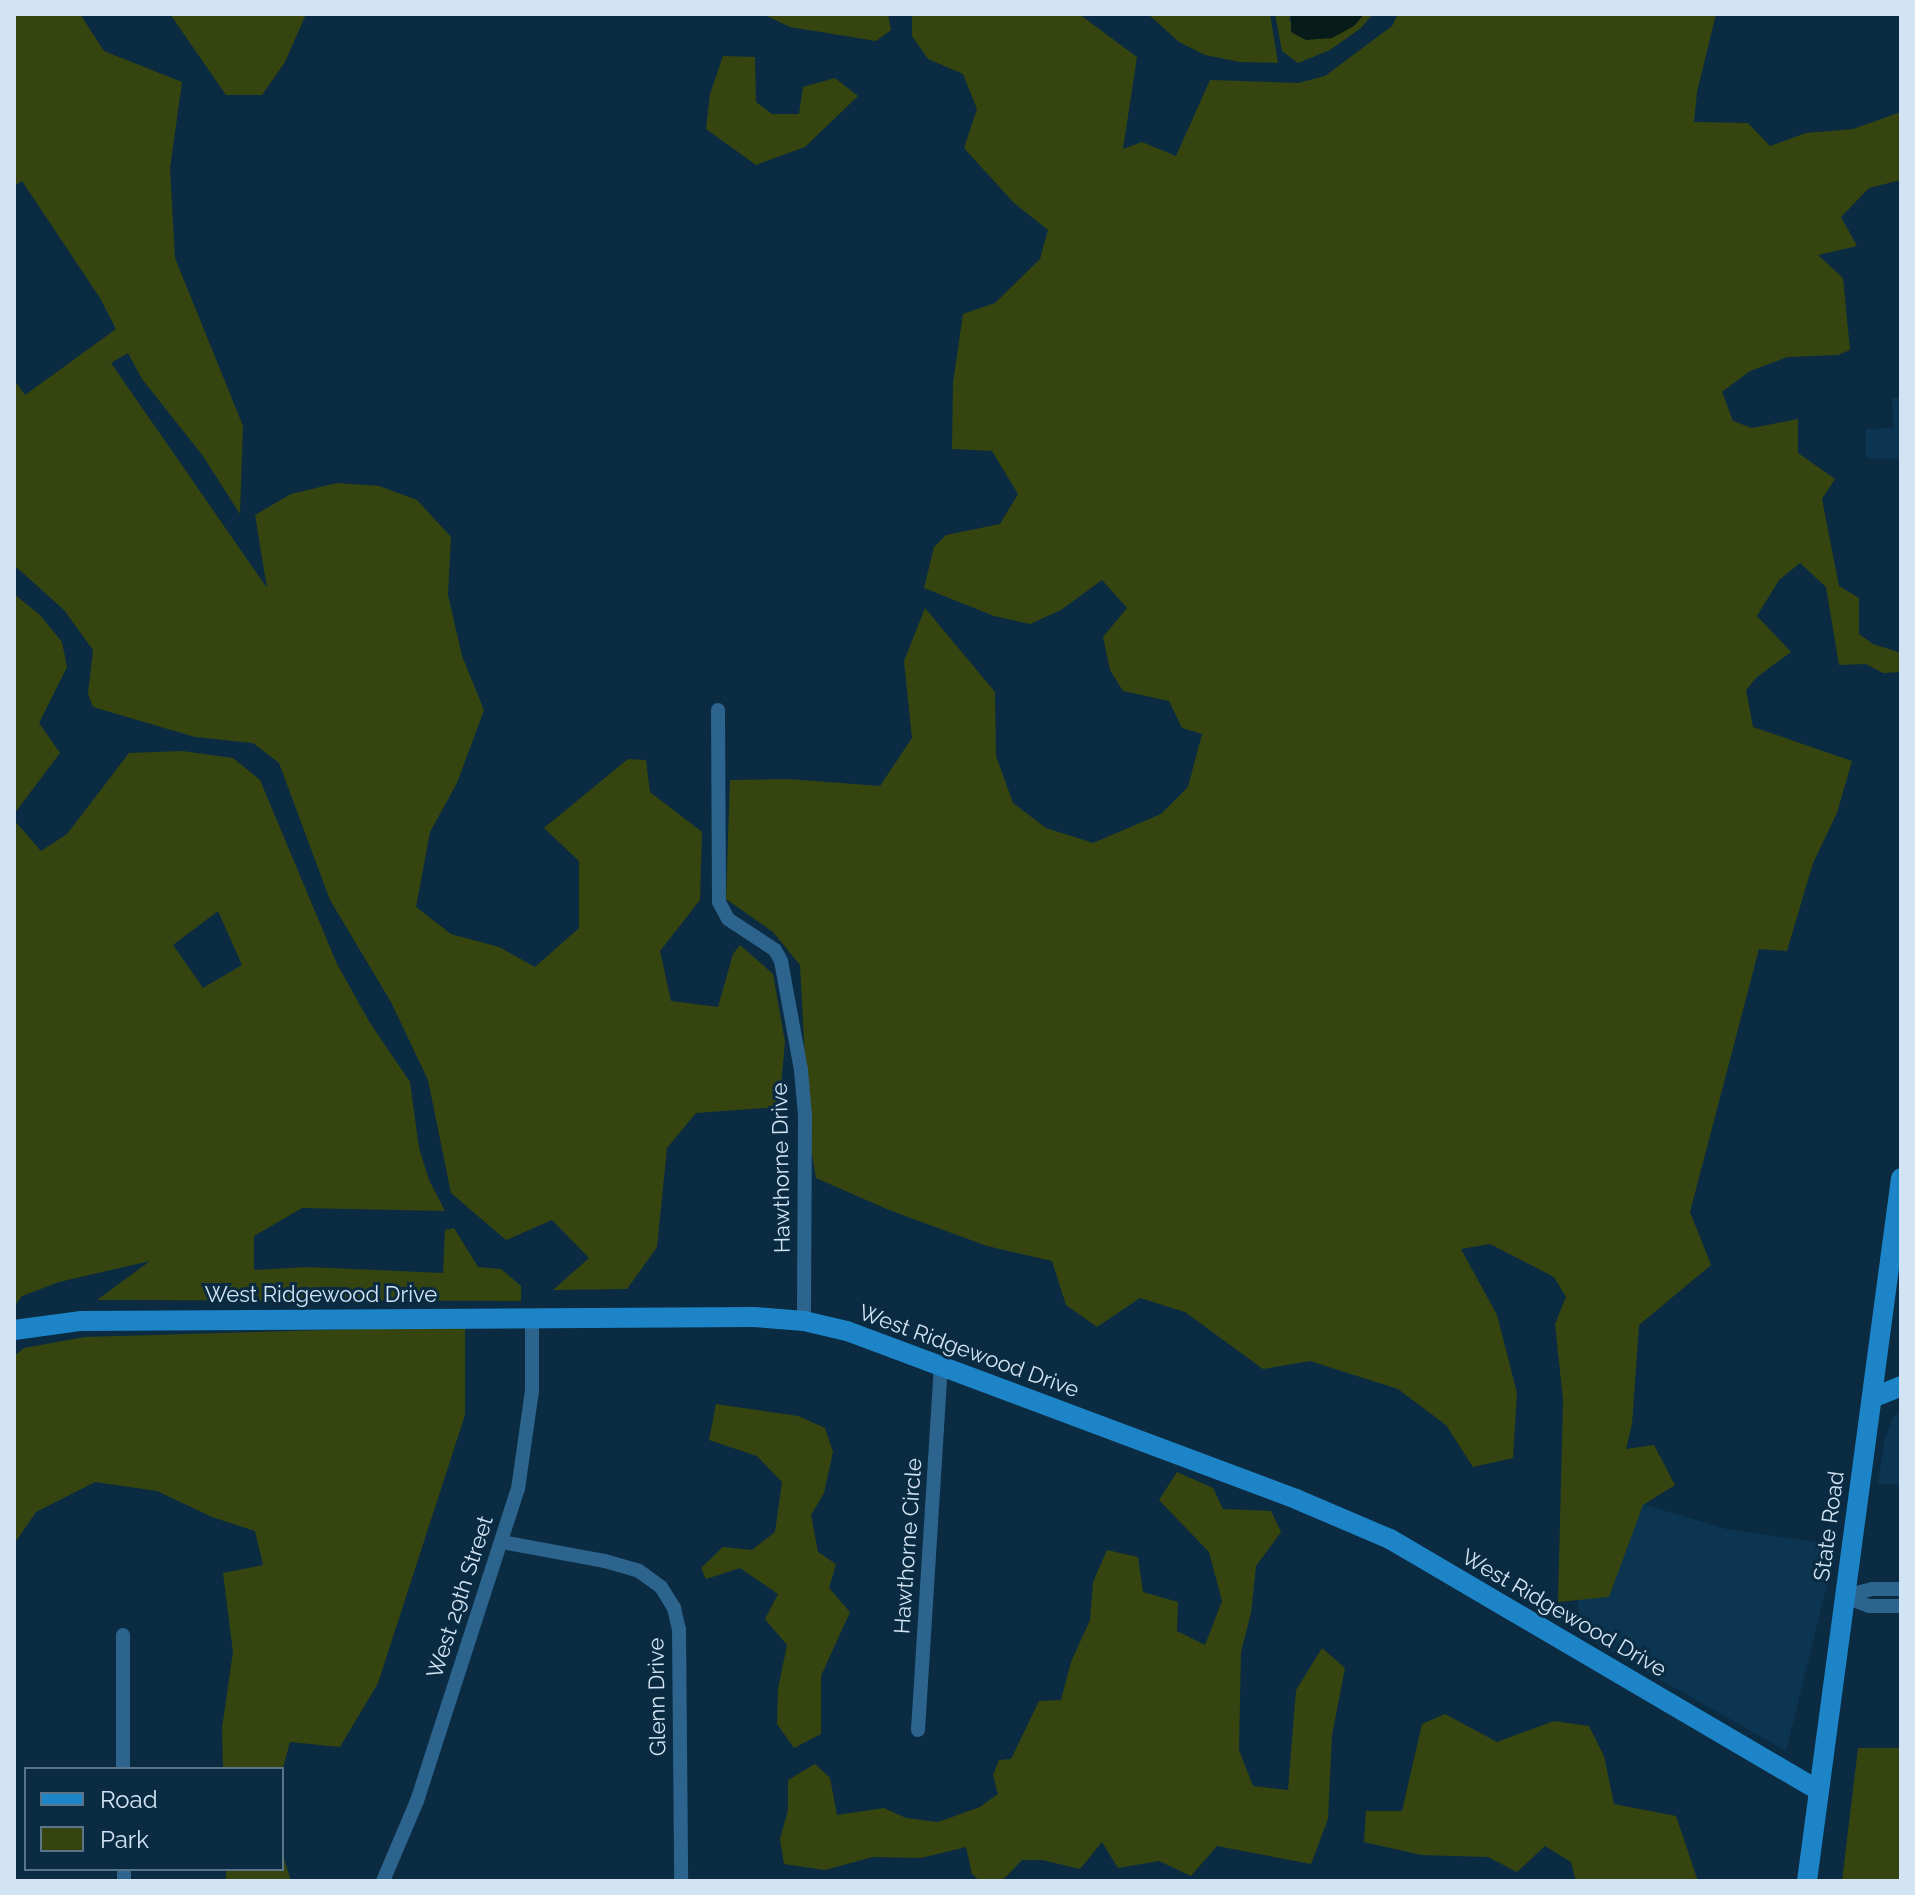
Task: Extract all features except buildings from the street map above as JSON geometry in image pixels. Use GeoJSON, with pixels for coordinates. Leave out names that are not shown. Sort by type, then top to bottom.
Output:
{"type":"FeatureCollection","features":[{"type":"Feature","properties":{"kind":"street","name":"Hawthorne Drive"},"geometry":{"type":"LineString","coordinates":[[718,710],[719,902],[728,919],[775,950],[781,961],[801,1070],[805,1116],[804,1321]]}},
{"type":"Feature","properties":{"kind":"street","name":"State Road"},"geometry":{"type":"LineString","coordinates":[[1807,1881],[1901,1178]]}},
{"type":"Feature","properties":{"kind":"street","name":"West 29th Street"},"geometry":{"type":"LineString","coordinates":[[383,1881],[417,1801],[518,1489],[528,1436],[532,1317]]}},
{"type":"Feature","properties":{"kind":"street","name":"West Ridgewood Drive"},"geometry":{"type":"LineString","coordinates":[[14,1330],[81,1321],[754,1317],[804,1321],[847,1331],[1296,1499],[1390,1539],[1818,1790]]}},
{"type":"Feature","properties":{"kind":"street","name":"Hawthorne Circle"},"geometry":{"type":"LineString","coordinates":[[918,1730],[941,1366]]}},
{"type":"Feature","properties":{"kind":"street"},"geometry":{"type":"LineString","coordinates":[[1872,1398],[1901,1386]]}},
{"type":"Feature","properties":{"kind":"street","name":"Glenn Drive"},"geometry":{"type":"LineString","coordinates":[[502,1542],[605,1561],[639,1571],[661,1587],[674,1608],[679,1629],[681,1881]]}},
{"type":"Feature","properties":{"kind":"street"},"geometry":{"type":"LineString","coordinates":[[1843,1596],[1872,1589],[1901,1589]]}},
{"type":"Feature","properties":{"kind":"street"},"geometry":{"type":"LineString","coordinates":[[1843,1596],[1869,1606],[1901,1606]]}},
{"type":"Feature","properties":{"kind":"street"},"geometry":{"type":"LineString","coordinates":[[123,1635],[123,1767]]}},
{"type":"Feature","properties":{"kind":"shaded area"},"geometry":{"type":"Polygon","coordinates":[[[1291,14],[1364,14],[1354,26],[1332,38],[1306,40],[1291,32],[1291,14]]]}},
{"type":"Feature","properties":{"kind":"shaded area"},"geometry":{"type":"Polygon","coordinates":[[[1892,398],[1901,398],[1901,459],[1866,458],[1866,429],[1893,428],[1892,398]]]}},
{"type":"Feature","properties":{"kind":"shaded area"},"geometry":{"type":"Polygon","coordinates":[[[1901,1411],[1901,1485],[1878,1484],[1884,1442],[1893,1417],[1901,1411]]]}},
{"type":"Feature","properties":{"kind":"shaded area"},"geometry":{"type":"Polygon","coordinates":[[[1643,1504],[1726,1529],[1837,1545],[1786,1751],[1578,1633],[1578,1600],[1609,1596],[1643,1504]]]}},
{"type":"Feature","properties":{"kind":"green space"},"geometry":{"type":"Polygon","coordinates":[[[14,14],[80,14],[104,51],[182,82],[170,168],[175,258],[243,426],[240,514],[203,456],[142,379],[128,353],[111,363],[267,588],[255,515],[291,494],[337,483],[379,486],[417,500],[451,537],[448,595],[462,656],[484,710],[457,783],[430,832],[416,907],[451,934],[499,947],[535,967],[579,928],[579,861],[544,828],[628,759],[646,760],[650,792],[702,832],[700,900],[660,951],[671,1001],[718,1007],[733,954],[740,945],[773,974],[785,1042],[779,1107],[696,1113],[667,1148],[657,1247],[627,1289],[553,1290],[589,1258],[552,1220],[506,1240],[451,1193],[428,1080],[391,1002],[330,900],[279,763],[253,743],[195,737],[93,707],[88,694],[93,650],[64,610],[14,565],[14,380],[25,395],[116,329],[100,298],[22,181],[14,186],[14,14]]]}},
{"type":"Feature","properties":{"kind":"green space"},"geometry":{"type":"Polygon","coordinates":[[[170,14],[306,14],[285,62],[262,95],[226,95],[170,14]]]}},
{"type":"Feature","properties":{"kind":"green space"},"geometry":{"type":"Polygon","coordinates":[[[763,14],[888,14],[891,30],[876,41],[790,27],[763,14]]]}},
{"type":"Feature","properties":{"kind":"green space"},"geometry":{"type":"Polygon","coordinates":[[[912,14],[1079,14],[1137,57],[1123,149],[1142,142],[1176,156],[1210,80],[1298,83],[1325,76],[1392,26],[1398,14],[1716,14],[1697,92],[1694,122],[1748,123],[1770,146],[1806,133],[1853,129],[1901,112],[1901,180],[1869,188],[1841,217],[1857,246],[1818,255],[1843,278],[1850,350],[1838,355],[1787,357],[1750,371],[1722,392],[1733,421],[1752,428],[1798,419],[1798,453],[1835,479],[1822,499],[1839,586],[1859,598],[1859,634],[1873,644],[1901,653],[1901,672],[1883,673],[1866,664],[1839,665],[1826,587],[1800,563],[1779,580],[1757,616],[1791,652],[1757,677],[1746,690],[1753,727],[1852,761],[1837,813],[1813,863],[1787,951],[1759,949],[1690,1212],[1711,1265],[1639,1325],[1632,1424],[1626,1449],[1654,1445],[1675,1485],[1643,1505],[1609,1597],[1558,1602],[1563,1400],[1555,1324],[1566,1297],[1554,1277],[1490,1244],[1461,1249],[1497,1315],[1517,1393],[1513,1458],[1473,1467],[1446,1425],[1398,1389],[1310,1361],[1263,1369],[1185,1312],[1140,1298],[1097,1327],[1066,1305],[1052,1261],[987,1246],[889,1210],[816,1178],[809,1137],[800,965],[773,932],[726,899],[730,780],[788,779],[880,786],[912,738],[904,661],[925,608],[995,692],[996,756],[1013,803],[1046,828],[1093,843],[1161,814],[1188,787],[1202,734],[1182,728],[1169,701],[1123,691],[1110,670],[1103,637],[1127,608],[1102,580],[1061,610],[1030,624],[994,616],[924,588],[934,547],[946,535],[1000,524],[1018,494],[992,451],[952,449],[953,383],[963,314],[995,303],[1040,259],[1048,230],[1014,203],[964,148],[977,109],[963,74],[928,59],[912,36],[912,14]]]}},
{"type":"Feature","properties":{"kind":"green space"},"geometry":{"type":"Polygon","coordinates":[[[1148,14],[1270,14],[1278,63],[1240,62],[1205,55],[1179,42],[1148,14]]]}},
{"type":"Feature","properties":{"kind":"green space"},"geometry":{"type":"Polygon","coordinates":[[[1275,14],[1291,14],[1289,21],[1354,26],[1364,14],[1373,14],[1361,28],[1330,50],[1298,63],[1282,51],[1275,14]]]}},
{"type":"Feature","properties":{"kind":"green space"},"geometry":{"type":"Polygon","coordinates":[[[723,56],[755,57],[756,102],[772,114],[799,114],[803,87],[835,78],[858,96],[805,147],[756,165],[706,129],[710,94],[723,56]]]}},
{"type":"Feature","properties":{"kind":"green space"},"geometry":{"type":"Polygon","coordinates":[[[14,594],[40,615],[62,642],[67,667],[39,723],[60,753],[14,814],[14,594]]]}},
{"type":"Feature","properties":{"kind":"green space"},"geometry":{"type":"Polygon","coordinates":[[[182,751],[233,758],[260,780],[337,964],[370,1023],[410,1082],[419,1148],[429,1180],[445,1211],[302,1208],[254,1236],[254,1270],[307,1267],[443,1273],[445,1230],[454,1228],[478,1267],[501,1269],[521,1286],[521,1301],[97,1300],[150,1261],[59,1282],[22,1296],[14,1307],[14,820],[41,851],[67,834],[129,753],[182,751]],[[218,911],[173,945],[203,988],[242,965],[218,911]]]}},
{"type":"Feature","properties":{"kind":"green space"},"geometry":{"type":"Polygon","coordinates":[[[465,1326],[465,1415],[378,1683],[340,1747],[290,1742],[283,1767],[223,1767],[222,1728],[233,1652],[223,1573],[263,1565],[255,1531],[212,1517],[157,1491],[95,1482],[36,1512],[14,1544],[14,1356],[24,1348],[85,1337],[465,1326]]]}},
{"type":"Feature","properties":{"kind":"green space"},"geometry":{"type":"Polygon","coordinates":[[[716,1404],[798,1416],[825,1428],[833,1452],[824,1493],[811,1515],[818,1552],[836,1564],[829,1588],[850,1612],[821,1676],[821,1734],[794,1748],[777,1724],[778,1689],[787,1645],[765,1619],[778,1594],[740,1568],[706,1579],[701,1568],[723,1547],[752,1550],[775,1532],[782,1482],[757,1456],[709,1440],[716,1404]]]}},
{"type":"Feature","properties":{"kind":"green space"},"geometry":{"type":"Polygon","coordinates":[[[1177,1472],[1213,1488],[1223,1509],[1271,1511],[1281,1532],[1256,1566],[1251,1613],[1241,1652],[1239,1750],[1253,1786],[1288,1790],[1296,1690],[1322,1648],[1345,1668],[1332,1735],[1328,1819],[1311,1864],[1217,1846],[1191,1876],[1159,1861],[1118,1868],[1102,1842],[1080,1869],[1042,1860],[1022,1860],[1002,1881],[980,1881],[972,1874],[966,1847],[921,1858],[873,1857],[825,1870],[784,1864],[780,1839],[788,1810],[788,1780],[815,1764],[830,1778],[837,1815],[884,1808],[906,1818],[938,1822],[980,1807],[998,1794],[993,1775],[999,1760],[1011,1759],[1039,1701],[1061,1700],[1071,1662],[1090,1620],[1093,1582],[1107,1550],[1138,1557],[1143,1592],[1178,1602],[1177,1631],[1205,1645],[1222,1601],[1209,1552],[1159,1500],[1177,1472]]]}},
{"type":"Feature","properties":{"kind":"green space"},"geometry":{"type":"Polygon","coordinates":[[[1445,1714],[1497,1742],[1554,1721],[1589,1726],[1604,1756],[1614,1804],[1676,1816],[1698,1881],[1576,1881],[1571,1862],[1545,1846],[1517,1872],[1488,1857],[1421,1855],[1364,1842],[1366,1811],[1402,1811],[1422,1724],[1445,1714]]]}},
{"type":"Feature","properties":{"kind":"green space"},"geometry":{"type":"Polygon","coordinates":[[[1858,1748],[1901,1748],[1901,1881],[1842,1881],[1858,1748]]]}},
{"type":"Feature","properties":{"kind":"green space"},"geometry":{"type":"Polygon","coordinates":[[[284,1858],[291,1881],[226,1881],[226,1871],[284,1871],[284,1858]]]}}]}
